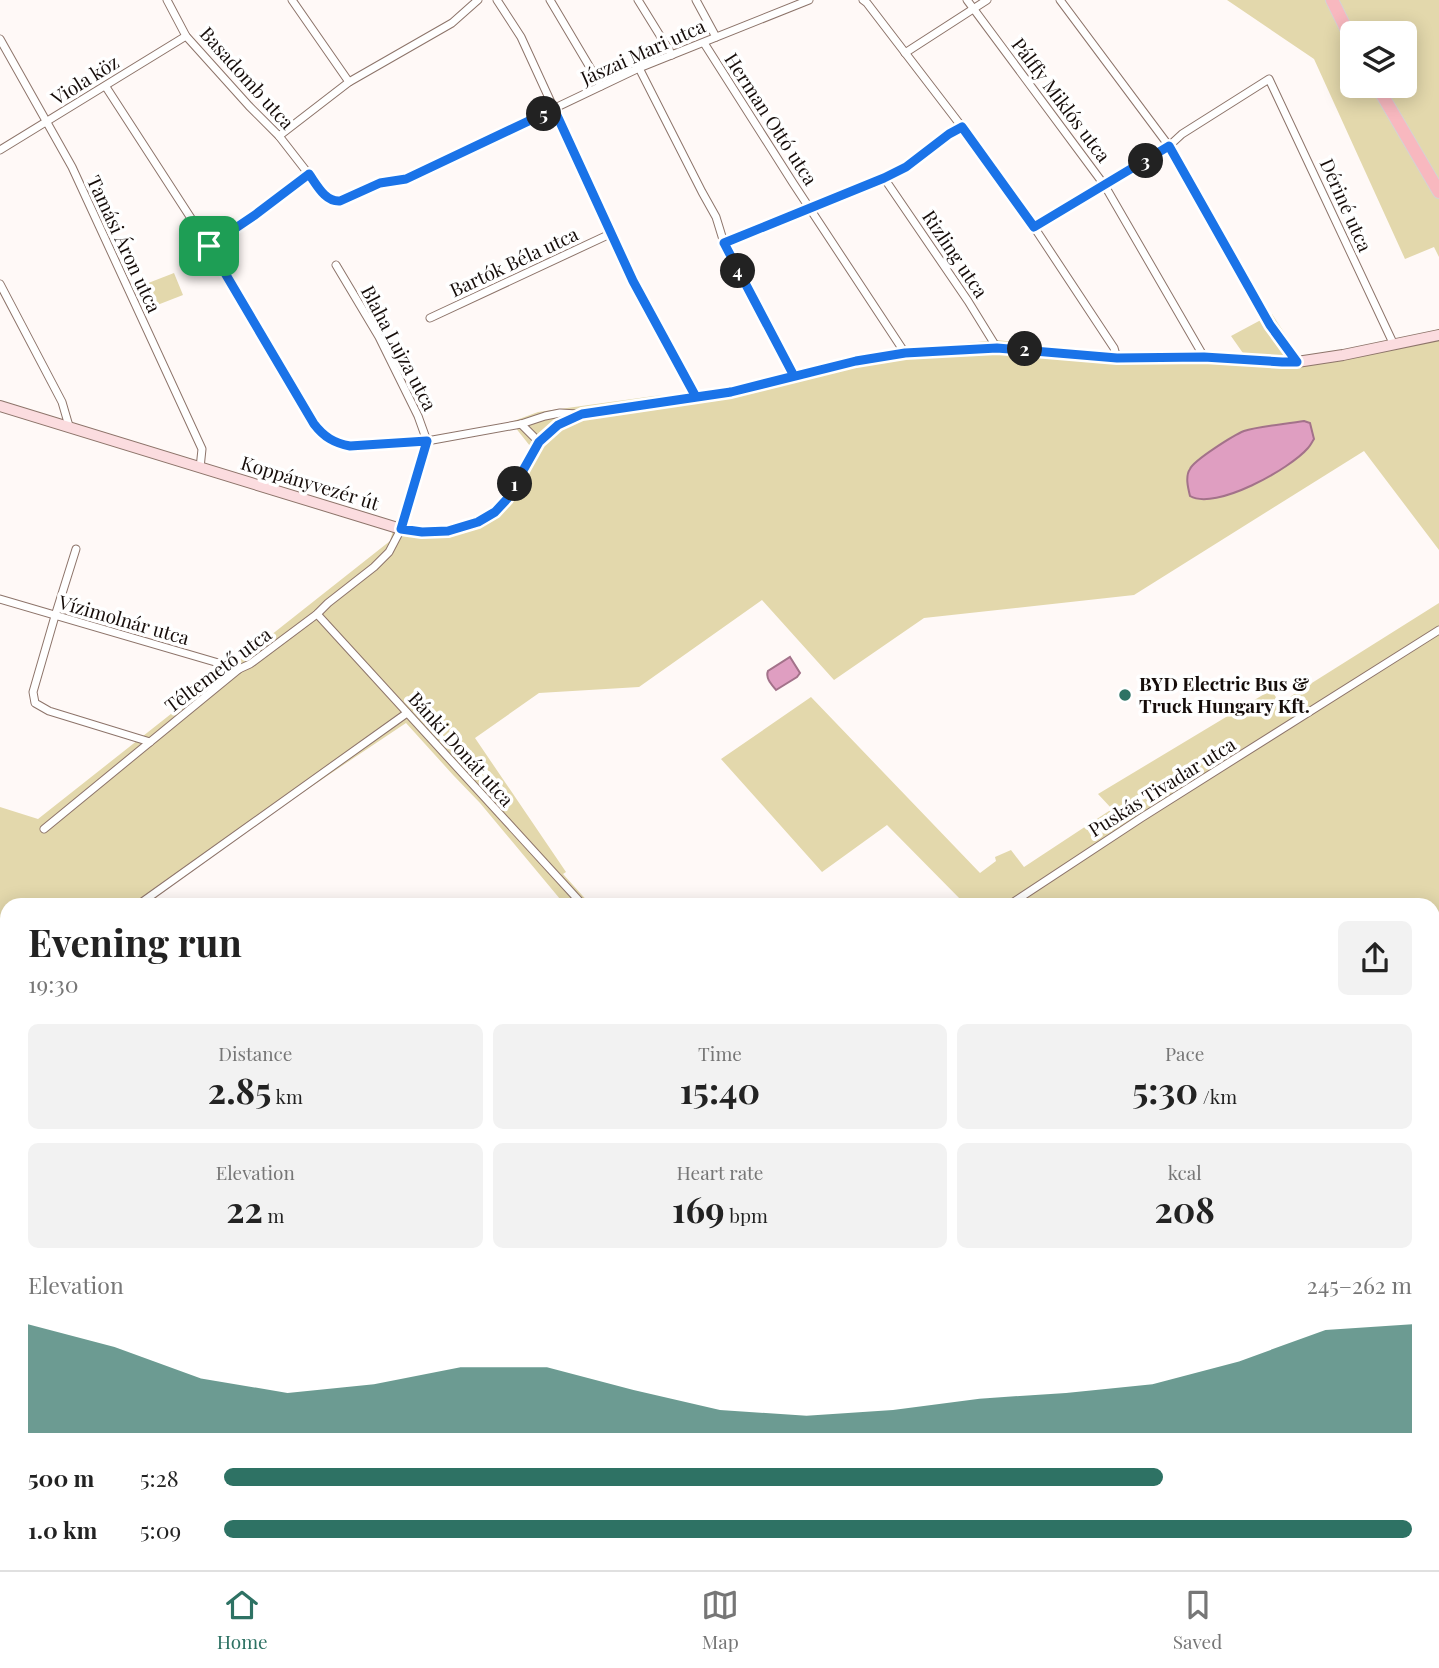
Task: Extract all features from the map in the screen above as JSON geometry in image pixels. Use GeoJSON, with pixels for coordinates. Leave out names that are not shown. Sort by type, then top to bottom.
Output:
{"type":"FeatureCollection","features":[{"type":"Feature","properties":{"kind":"main road"},"geometry":{"type":"LineString","coordinates":[[1332,0],[1342,21]]}},
{"type":"Feature","properties":{"kind":"main road"},"geometry":{"type":"LineString","coordinates":[[1384,98],[1439,192]]}},
{"type":"Feature","properties":{"kind":"street","name":"Basadomb utca"},"geometry":{"type":"LineString","coordinates":[[167,0],[186,36],[279,136],[309,174]]}},
{"type":"Feature","properties":{"kind":"street"},"geometry":{"type":"LineString","coordinates":[[293,0],[349,82]]}},
{"type":"Feature","properties":{"kind":"street"},"geometry":{"type":"LineString","coordinates":[[279,136],[349,82],[452,23],[478,0]]}},
{"type":"Feature","properties":{"kind":"street"},"geometry":{"type":"LineString","coordinates":[[498,0],[521,37],[633,281],[696,397]]}},
{"type":"Feature","properties":{"kind":"street"},"geometry":{"type":"LineString","coordinates":[[550,0],[601,86]]}},
{"type":"Feature","properties":{"kind":"street"},"geometry":{"type":"LineString","coordinates":[[638,0],[672,55]]}},
{"type":"Feature","properties":{"kind":"street"},"geometry":{"type":"LineString","coordinates":[[696,0],[716,37]]}},
{"type":"Feature","properties":{"kind":"street","name":"Jászai Mari utca"},"geometry":{"type":"LineString","coordinates":[[309,174],[328,199],[335,202],[380,183],[406,179],[639,68],[809,0]]}},
{"type":"Feature","properties":{"kind":"street"},"geometry":{"type":"LineString","coordinates":[[863,0],[962,127],[1034,227],[1114,348],[1117,358]]}},
{"type":"Feature","properties":{"kind":"street","name":"Pálffy Miklós utca"},"geometry":{"type":"LineString","coordinates":[[967,0],[1105,186],[1204,357]]}},
{"type":"Feature","properties":{"kind":"street"},"geometry":{"type":"LineString","coordinates":[[905,53],[987,0]]}},
{"type":"Feature","properties":{"kind":"street"},"geometry":{"type":"LineString","coordinates":[[1059,0],[1169,146],[1270,325],[1297,362]]}},
{"type":"Feature","properties":{"kind":"street","name":"Viola köz"},"geometry":{"type":"LineString","coordinates":[[0,150],[186,36]]}},
{"type":"Feature","properties":{"kind":"street","name":"Tamási Áron utca"},"geometry":{"type":"LineString","coordinates":[[0,39],[77,180],[202,449],[200,468]]}},
{"type":"Feature","properties":{"kind":"street","name":"Herman Ottó utca"},"geometry":{"type":"LineString","coordinates":[[704,43],[778,161],[905,353]]}},
{"type":"Feature","properties":{"kind":"street"},"geometry":{"type":"LineString","coordinates":[[639,68],[716,216],[724,243],[794,376]]}},
{"type":"Feature","properties":{"kind":"street","name":"Dériné utca"},"geometry":{"type":"LineString","coordinates":[[1169,146],[1182,134],[1269,79],[1394,345]]}},
{"type":"Feature","properties":{"kind":"street"},"geometry":{"type":"LineString","coordinates":[[106,87],[209,246],[314,424],[324,435],[339,444],[350,446],[427,441],[521,424],[560,413],[582,414]]}},
{"type":"Feature","properties":{"kind":"street"},"geometry":{"type":"LineString","coordinates":[[724,243],[884,178],[906,167],[962,127]]}},
{"type":"Feature","properties":{"kind":"street"},"geometry":{"type":"LineString","coordinates":[[1034,227],[1169,146]]}},
{"type":"Feature","properties":{"kind":"street"},"geometry":{"type":"LineString","coordinates":[[209,246],[309,174]]}},
{"type":"Feature","properties":{"kind":"street","name":"Rizling utca"},"geometry":{"type":"LineString","coordinates":[[884,178],[997,348]]}},
{"type":"Feature","properties":{"kind":"street","name":"Bartók Béla utca"},"geometry":{"type":"LineString","coordinates":[[430,318],[610,234]]}},
{"type":"Feature","properties":{"kind":"street","name":"Blaha Lujza utca"},"geometry":{"type":"LineString","coordinates":[[336,265],[379,337],[418,416],[427,441],[401,529]]}},
{"type":"Feature","properties":{"kind":"street"},"geometry":{"type":"LineString","coordinates":[[0,284],[62,402],[69,426]]}},
{"type":"Feature","properties":{"kind":"street","name":"Koppányvezér út"},"geometry":{"type":"LineString","coordinates":[[0,406],[401,529],[422,532],[448,531],[478,522],[495,512],[507,499],[539,442],[558,425],[582,414],[731,392],[856,361],[905,353],[997,348],[1117,358],[1204,357],[1297,362],[1439,335]]}},
{"type":"Feature","properties":{"kind":"street"},"geometry":{"type":"LineString","coordinates":[[521,424],[539,442]]}},
{"type":"Feature","properties":{"kind":"street","name":"Téltemető utca"},"geometry":{"type":"LineString","coordinates":[[44,829],[239,669],[250,664],[317,614],[383,559],[401,529]]}},
{"type":"Feature","properties":{"kind":"street"},"geometry":{"type":"LineString","coordinates":[[76,549],[33,692],[35,703],[49,711],[150,742]]}},
{"type":"Feature","properties":{"kind":"street","name":"Vízimolnár utca"},"geometry":{"type":"LineString","coordinates":[[0,599],[239,669]]}},
{"type":"Feature","properties":{"kind":"street","name":"Bánki Donát utca"},"geometry":{"type":"LineString","coordinates":[[317,614],[577,898]]}},
{"type":"Feature","properties":{"kind":"street","name":"Puskás Tivadar utca"},"geometry":{"type":"LineString","coordinates":[[1020,898],[1439,630]]}},
{"type":"Feature","properties":{"kind":"street"},"geometry":{"type":"LineString","coordinates":[[148,898],[407,713]]}},
{"type":"Feature","properties":{"kind":"shaded area"},"geometry":{"type":"Polygon","coordinates":[[[1227,0],[1439,0],[1439,257],[1434,247],[1405,259],[1314,59],[1227,0]]]}},
{"type":"Feature","properties":{"kind":"shaded area"},"geometry":{"type":"Polygon","coordinates":[[[174,273],[183,295],[147,309],[138,287],[174,273]]]}},
{"type":"Feature","properties":{"kind":"shaded area"},"geometry":{"type":"Polygon","coordinates":[[[1272,314],[1300,357],[1384,345],[1439,329],[1439,550],[1364,451],[1134,595],[924,618],[834,680],[762,600],[639,687],[539,693],[475,738],[566,872],[563,874],[585,898],[559,898],[480,803],[406,723],[249,830],[157,898],[0,898],[0,807],[38,819],[390,541],[396,520],[422,528],[444,529],[466,523],[485,513],[505,493],[530,446],[511,422],[538,412],[654,396],[710,392],[830,361],[893,350],[998,340],[1107,353],[1245,356],[1231,336],[1272,314]]]}},
{"type":"Feature","properties":{"kind":"shaded area"},"geometry":{"type":"Polygon","coordinates":[[[1304,421],[1310,423],[1314,439],[1299,457],[1252,486],[1234,493],[1202,499],[1190,496],[1188,472],[1215,448],[1244,431],[1304,421]]]}},
{"type":"Feature","properties":{"kind":"shaded area"},"geometry":{"type":"Polygon","coordinates":[[[1439,603],[1439,898],[959,898],[887,825],[822,872],[721,759],[811,697],[980,873],[996,861],[995,857],[1011,850],[1024,867],[1112,809],[1098,794],[1271,690],[1280,703],[1439,603]]]}},
{"type":"Feature","properties":{"kind":"shaded area"},"geometry":{"type":"Polygon","coordinates":[[[790,657],[800,673],[776,690],[768,679],[768,671],[790,657]]]}},
{"type":"Feature","properties":{"kind":"place","name":"BYD Electric Bus & Truck Hungary Kft."},"geometry":{"type":"Point","coordinates":[1125,695]}},
{"type":"Feature","properties":{"kind":"route"},"geometry":{"type":"LineString","coordinates":[[209,246],[309,174],[328,199],[340,201],[380,183],[406,179],[554,109],[633,281],[696,397],[731,392],[794,376],[724,243],[884,178],[906,167],[962,127],[1034,227],[1169,146],[1270,325],[1297,362],[1204,357],[1117,358],[997,348],[905,353],[856,361],[731,392],[582,414],[558,425],[539,442],[507,499],[495,512],[464,528],[422,532],[401,529],[427,441],[350,446],[339,444],[324,435],[314,424],[209,246]]}}]}
